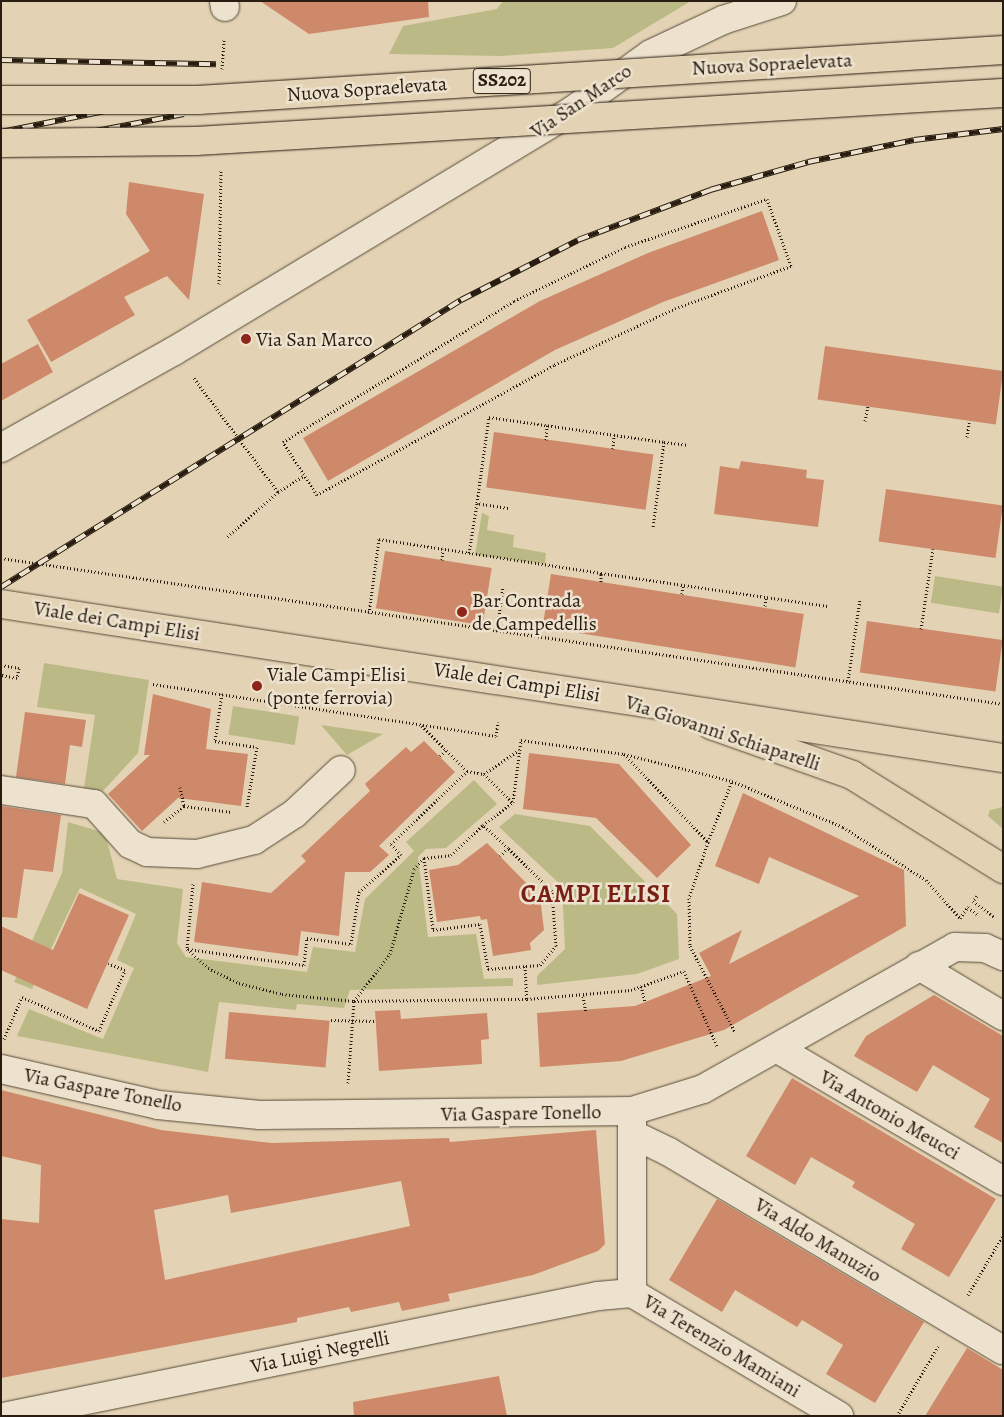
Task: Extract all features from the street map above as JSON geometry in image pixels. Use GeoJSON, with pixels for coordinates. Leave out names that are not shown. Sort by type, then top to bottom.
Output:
{"type":"FeatureCollection","features":[{"type":"Feature","properties":{"kind":"main road","name":"Nuova Sopraelevata"},"geometry":{"type":"LineString","coordinates":[[1,100],[198,100],[1003,50]]}},
{"type":"Feature","properties":{"kind":"main road","name":"Nuova Sopraelevata"},"geometry":{"type":"LineString","coordinates":[[1,143],[196,141],[1003,93]]}},
{"type":"Feature","properties":{"kind":"main road","name":"Viale dei Campi Elisi"},"geometry":{"type":"LineString","coordinates":[[1,604],[1003,758]]}},
{"type":"Feature","properties":{"kind":"main road","name":"Via Giovanni Schiaparelli"},"geometry":{"type":"LineString","coordinates":[[596,694],[764,741],[852,775],[1003,869]]}},
{"type":"Feature","properties":{"kind":"street","name":"Via San Marco"},"geometry":{"type":"LineString","coordinates":[[1,448],[200,336],[573,110],[651,54],[723,20],[782,1]]}},
{"type":"Feature","properties":{"kind":"street"},"geometry":{"type":"LineString","coordinates":[[1,790],[94,804],[135,846],[147,852],[197,854],[254,840],[294,814],[341,770]]}},
{"type":"Feature","properties":{"kind":"street","name":"Via Gaspare Tonello"},"geometry":{"type":"LineString","coordinates":[[1,1070],[158,1105],[260,1115],[632,1122],[703,1089],[778,1049],[919,966],[955,947],[985,948],[1003,956]]}},
{"type":"Feature","properties":{"kind":"street"},"geometry":{"type":"LineString","coordinates":[[919,966],[1003,1016]]}},
{"type":"Feature","properties":{"kind":"street","name":"Via Antonio Meucci"},"geometry":{"type":"LineString","coordinates":[[778,1049],[1003,1181]]}},
{"type":"Feature","properties":{"kind":"street","name":"Via Terenzio Mamiani"},"geometry":{"type":"LineString","coordinates":[[632,1122],[632,1293],[839,1416]]}},
{"type":"Feature","properties":{"kind":"street","name":"Via Aldo Manuzio"},"geometry":{"type":"LineString","coordinates":[[632,1122],[1003,1350]]}},
{"type":"Feature","properties":{"kind":"street","name":"Via Luigi Negrelli"},"geometry":{"type":"LineString","coordinates":[[8,1416],[589,1297],[632,1293]]}},
{"type":"Feature","properties":{"kind":"path"},"geometry":{"type":"LineString","coordinates":[[767,198],[791,266],[676,308],[554,365],[317,495],[304,476],[283,442],[514,301],[625,247],[767,198]]}},
{"type":"Feature","properties":{"kind":"path"},"geometry":{"type":"LineString","coordinates":[[194,378],[278,492]]}},
{"type":"Feature","properties":{"kind":"path"},"geometry":{"type":"LineString","coordinates":[[865,421],[868,406]]}},
{"type":"Feature","properties":{"kind":"path"},"geometry":{"type":"LineString","coordinates":[[468,554],[489,417],[687,445]]}},
{"type":"Feature","properties":{"kind":"path"},"geometry":{"type":"LineString","coordinates":[[967,437],[969,422]]}},
{"type":"Feature","properties":{"kind":"path"},"geometry":{"type":"LineString","coordinates":[[546,440],[547,425]]}},
{"type":"Feature","properties":{"kind":"path"},"geometry":{"type":"LineString","coordinates":[[613,449],[614,435]]}},
{"type":"Feature","properties":{"kind":"path"},"geometry":{"type":"LineString","coordinates":[[653,528],[664,442]]}},
{"type":"Feature","properties":{"kind":"path"},"geometry":{"type":"LineString","coordinates":[[227,537],[278,492],[304,476]]}},
{"type":"Feature","properties":{"kind":"path"},"geometry":{"type":"LineString","coordinates":[[477,503],[508,508]]}},
{"type":"Feature","properties":{"kind":"path"},"geometry":{"type":"LineString","coordinates":[[369,612],[379,539],[468,554],[828,606]]}},
{"type":"Feature","properties":{"kind":"path"},"geometry":{"type":"LineString","coordinates":[[442,560],[443,549]]}},
{"type":"Feature","properties":{"kind":"path"},"geometry":{"type":"LineString","coordinates":[[921,629],[933,549]]}},
{"type":"Feature","properties":{"kind":"path"},"geometry":{"type":"LineString","coordinates":[[1,558],[1003,704]]}},
{"type":"Feature","properties":{"kind":"path"},"geometry":{"type":"LineString","coordinates":[[601,573],[601,582]]}},
{"type":"Feature","properties":{"kind":"path"},"geometry":{"type":"LineString","coordinates":[[682,594],[683,585]]}},
{"type":"Feature","properties":{"kind":"path"},"geometry":{"type":"LineString","coordinates":[[497,631],[503,586]]}},
{"type":"Feature","properties":{"kind":"path"},"geometry":{"type":"LineString","coordinates":[[765,606],[766,597]]}},
{"type":"Feature","properties":{"kind":"path"},"geometry":{"type":"LineString","coordinates":[[848,681],[860,599]]}},
{"type":"Feature","properties":{"kind":"path"},"geometry":{"type":"LineString","coordinates":[[1,665],[19,668],[17,678],[1,675]]}},
{"type":"Feature","properties":{"kind":"path"},"geometry":{"type":"LineString","coordinates":[[153,684],[496,736],[498,722]]}},
{"type":"Feature","properties":{"kind":"path"},"geometry":{"type":"LineString","coordinates":[[222,694],[215,741],[257,747],[246,814]]}},
{"type":"Feature","properties":{"kind":"path"},"geometry":{"type":"LineString","coordinates":[[422,726],[467,771],[484,774],[513,802]]}},
{"type":"Feature","properties":{"kind":"path"},"geometry":{"type":"LineString","coordinates":[[424,858],[451,855],[483,825],[513,802],[521,740],[624,754],[732,782],[843,827],[926,880],[960,918]]}},
{"type":"Feature","properties":{"kind":"path"},"geometry":{"type":"LineString","coordinates":[[440,756],[446,750]]}},
{"type":"Feature","properties":{"kind":"path"},"geometry":{"type":"LineString","coordinates":[[484,774],[520,750]]}},
{"type":"Feature","properties":{"kind":"path"},"geometry":{"type":"LineString","coordinates":[[624,754],[708,842]]}},
{"type":"Feature","properties":{"kind":"path"},"geometry":{"type":"LineString","coordinates":[[187,949],[304,964],[307,938],[351,944],[359,892],[401,855],[392,844],[467,771]]}},
{"type":"Feature","properties":{"kind":"path"},"geometry":{"type":"LineString","coordinates":[[732,782],[708,842],[689,898],[690,946],[735,1032]]}},
{"type":"Feature","properties":{"kind":"path"},"geometry":{"type":"LineString","coordinates":[[180,787],[184,806]]}},
{"type":"Feature","properties":{"kind":"path"},"geometry":{"type":"LineString","coordinates":[[135,846],[184,806],[237,813]]}},
{"type":"Feature","properties":{"kind":"path"},"geometry":{"type":"LineString","coordinates":[[424,858],[433,930],[480,924],[488,969],[540,965],[556,946],[552,892],[483,825]]}},
{"type":"Feature","properties":{"kind":"path"},"geometry":{"type":"LineString","coordinates":[[500,856],[508,848]]}},
{"type":"Feature","properties":{"kind":"path"},"geometry":{"type":"LineString","coordinates":[[187,949],[197,854]]}},
{"type":"Feature","properties":{"kind":"path"},"geometry":{"type":"LineString","coordinates":[[348,1089],[354,1001],[390,954],[408,886],[424,858]]}},
{"type":"Feature","properties":{"kind":"path"},"geometry":{"type":"LineString","coordinates":[[977,896],[973,901],[1003,924]]}},
{"type":"Feature","properties":{"kind":"path"},"geometry":{"type":"LineString","coordinates":[[187,949],[208,968],[239,983],[282,994],[354,1001],[527,999],[583,996],[641,986],[684,971],[721,1053]]}},
{"type":"Feature","properties":{"kind":"path"},"geometry":{"type":"LineString","coordinates":[[1,1046],[22,997],[99,1031],[124,970],[108,963]]}},
{"type":"Feature","properties":{"kind":"path"},"geometry":{"type":"LineString","coordinates":[[526,966],[527,999]]}},
{"type":"Feature","properties":{"kind":"path"},"geometry":{"type":"LineString","coordinates":[[641,986],[645,1002]]}},
{"type":"Feature","properties":{"kind":"path"},"geometry":{"type":"LineString","coordinates":[[583,996],[586,1013]]}},
{"type":"Feature","properties":{"kind":"path"},"geometry":{"type":"LineString","coordinates":[[331,1020],[376,1021]]}},
{"type":"Feature","properties":{"kind":"path"},"geometry":{"type":"LineString","coordinates":[[896,1416],[1003,1235]]}},
{"type":"Feature","properties":{"kind":"shaded area"},"geometry":{"type":"Polygon","coordinates":[[[503,1],[691,1],[613,48],[501,56],[389,54],[403,26],[497,9],[503,1]]]}},
{"type":"Feature","properties":{"kind":"shaded area"},"geometry":{"type":"Polygon","coordinates":[[[482,513],[489,516],[487,530],[514,535],[513,547],[546,553],[545,564],[475,555],[482,513]]]}},
{"type":"Feature","properties":{"kind":"shaded area"},"geometry":{"type":"Polygon","coordinates":[[[935,576],[1003,587],[999,613],[931,603],[935,576]]]}},
{"type":"Feature","properties":{"kind":"shaded area"},"geometry":{"type":"Polygon","coordinates":[[[44,663],[149,680],[138,753],[103,791],[84,788],[95,715],[37,707],[44,663]]]}},
{"type":"Feature","properties":{"kind":"shaded area"},"geometry":{"type":"Polygon","coordinates":[[[233,706],[299,716],[295,745],[228,735],[233,706]]]}},
{"type":"Feature","properties":{"kind":"shaded area"},"geometry":{"type":"Polygon","coordinates":[[[321,725],[383,734],[347,755],[321,725]]]}},
{"type":"Feature","properties":{"kind":"shaded area"},"geometry":{"type":"Polygon","coordinates":[[[474,780],[497,804],[446,848],[426,849],[418,857],[428,937],[476,934],[484,979],[513,978],[513,986],[350,990],[344,1008],[297,1004],[296,1010],[219,1002],[208,1072],[17,1036],[29,1009],[103,1039],[134,968],[117,960],[136,914],[80,888],[32,989],[14,982],[62,873],[68,822],[105,833],[117,879],[183,889],[177,943],[186,957],[307,972],[313,947],[355,952],[365,899],[414,851],[406,842],[474,780]]]}},
{"type":"Feature","properties":{"kind":"shaded area"},"geometry":{"type":"Polygon","coordinates":[[[1003,807],[1003,829],[988,816],[990,810],[1003,807]]]}},
{"type":"Feature","properties":{"kind":"shaded area"},"geometry":{"type":"Polygon","coordinates":[[[515,814],[590,826],[677,914],[679,959],[637,974],[537,985],[537,976],[565,949],[562,886],[499,827],[515,814]]]}},
{"type":"Feature","properties":{"kind":"building"},"geometry":{"type":"Polygon","coordinates":[[[260,1],[428,1],[429,17],[309,34],[260,1]]]}},
{"type":"Feature","properties":{"kind":"building"},"geometry":{"type":"Polygon","coordinates":[[[129,182],[204,194],[189,300],[167,276],[124,297],[135,315],[51,362],[27,320],[150,251],[126,214],[129,182]]]}},
{"type":"Feature","properties":{"kind":"building"},"geometry":{"type":"Polygon","coordinates":[[[762,211],[779,260],[663,302],[555,350],[328,481],[303,438],[540,301],[648,253],[762,211]]]}},
{"type":"Feature","properties":{"kind":"building"},"geometry":{"type":"Polygon","coordinates":[[[38,344],[53,372],[1,401],[1,364],[38,344]]]}},
{"type":"Feature","properties":{"kind":"building"},"geometry":{"type":"Polygon","coordinates":[[[825,346],[1003,371],[996,425],[817,399],[825,346]]]}},
{"type":"Feature","properties":{"kind":"building"},"geometry":{"type":"Polygon","coordinates":[[[494,432],[653,454],[646,510],[486,487],[494,432]]]}},
{"type":"Feature","properties":{"kind":"building"},"geometry":{"type":"Polygon","coordinates":[[[741,461],[807,470],[806,478],[824,480],[818,527],[714,514],[720,466],[739,469],[741,461]]]}},
{"type":"Feature","properties":{"kind":"building"},"geometry":{"type":"Polygon","coordinates":[[[886,489],[1003,505],[995,558],[879,541],[886,489]]]}},
{"type":"Feature","properties":{"kind":"building"},"geometry":{"type":"Polygon","coordinates":[[[385,551],[492,568],[483,625],[376,608],[385,551]]]}},
{"type":"Feature","properties":{"kind":"building"},"geometry":{"type":"Polygon","coordinates":[[[551,574],[804,614],[795,667],[543,627],[551,574]]]}},
{"type":"Feature","properties":{"kind":"building"},"geometry":{"type":"Polygon","coordinates":[[[867,621],[1003,640],[995,692],[860,672],[867,621]]]}},
{"type":"Feature","properties":{"kind":"building"},"geometry":{"type":"Polygon","coordinates":[[[153,694],[211,709],[206,749],[248,754],[241,806],[178,798],[142,831],[108,794],[150,755],[144,755],[153,694]]]}},
{"type":"Feature","properties":{"kind":"building"},"geometry":{"type":"Polygon","coordinates":[[[25,712],[86,720],[82,747],[70,745],[65,784],[16,777],[25,712]]]}},
{"type":"Feature","properties":{"kind":"building"},"geometry":{"type":"Polygon","coordinates":[[[424,741],[455,772],[379,846],[389,855],[370,872],[345,872],[339,936],[301,931],[298,956],[194,942],[202,882],[271,893],[306,861],[301,856],[370,791],[365,784],[406,747],[411,752],[424,741]]]}},
{"type":"Feature","properties":{"kind":"building"},"geometry":{"type":"Polygon","coordinates":[[[529,753],[619,764],[691,845],[657,878],[596,818],[523,809],[529,753]]]}},
{"type":"Feature","properties":{"kind":"building"},"geometry":{"type":"Polygon","coordinates":[[[743,793],[904,870],[906,926],[724,1030],[621,1061],[540,1067],[537,1013],[635,1006],[711,976],[699,953],[742,930],[729,964],[859,896],[769,857],[759,884],[715,866],[743,793]]]}},
{"type":"Feature","properties":{"kind":"building"},"geometry":{"type":"Polygon","coordinates":[[[1,806],[61,815],[53,872],[24,869],[17,918],[1,917],[1,806]]]}},
{"type":"Feature","properties":{"kind":"building"},"geometry":{"type":"Polygon","coordinates":[[[487,843],[540,897],[544,930],[530,943],[531,950],[493,956],[487,919],[481,920],[480,916],[437,922],[429,870],[458,865],[487,843]]]}},
{"type":"Feature","properties":{"kind":"building"},"geometry":{"type":"Polygon","coordinates":[[[79,893],[129,915],[87,1009],[1,970],[1,926],[53,950],[79,893]]]}},
{"type":"Feature","properties":{"kind":"building"},"geometry":{"type":"Polygon","coordinates":[[[934,995],[1003,1036],[1003,1143],[974,1127],[990,1099],[933,1065],[917,1092],[854,1056],[866,1036],[934,995]]]}},
{"type":"Feature","properties":{"kind":"building"},"geometry":{"type":"Polygon","coordinates":[[[400,1010],[401,1019],[487,1013],[489,1039],[481,1040],[482,1064],[379,1071],[375,1011],[400,1010]]]}},
{"type":"Feature","properties":{"kind":"building"},"geometry":{"type":"Polygon","coordinates":[[[229,1012],[330,1021],[326,1068],[225,1059],[229,1012]]]}},
{"type":"Feature","properties":{"kind":"building"},"geometry":{"type":"Polygon","coordinates":[[[792,1078],[996,1199],[949,1277],[901,1249],[915,1224],[852,1187],[855,1182],[811,1157],[795,1185],[746,1156],[792,1078]]]}},
{"type":"Feature","properties":{"kind":"building"},"geometry":{"type":"Polygon","coordinates":[[[1,1090],[161,1130],[272,1143],[449,1138],[450,1142],[596,1130],[605,1244],[598,1251],[533,1275],[448,1294],[450,1301],[402,1311],[399,1302],[351,1312],[349,1307],[297,1318],[297,1322],[1,1378],[1,1219],[39,1223],[41,1165],[1,1156],[1,1090]],[[401,1181],[231,1213],[228,1195],[154,1210],[165,1280],[410,1226],[401,1181]]]}},
{"type":"Feature","properties":{"kind":"building"},"geometry":{"type":"Polygon","coordinates":[[[717,1199],[924,1322],[875,1403],[826,1374],[843,1345],[802,1320],[797,1327],[735,1290],[722,1312],[669,1280],[717,1199]]]}},
{"type":"Feature","properties":{"kind":"building"},"geometry":{"type":"Polygon","coordinates":[[[967,1348],[1003,1370],[1003,1416],[925,1416],[967,1348]]]}},
{"type":"Feature","properties":{"kind":"building"},"geometry":{"type":"Polygon","coordinates":[[[499,1376],[507,1416],[354,1416],[353,1402],[499,1376]]]}},
{"type":"Feature","properties":{"kind":"railway"},"geometry":{"type":"LineString","coordinates":[[1,60],[216,64]]}},
{"type":"Feature","properties":{"kind":"railway"},"geometry":{"type":"LineString","coordinates":[[1,132],[195,93]]}},
{"type":"Feature","properties":{"kind":"railway"},"geometry":{"type":"LineString","coordinates":[[1,149],[184,114]]}},
{"type":"Feature","properties":{"kind":"railway"},"geometry":{"type":"LineString","coordinates":[[1,587],[461,300],[578,240],[710,190],[808,162],[914,140],[1003,129]]}},
{"type":"Feature","properties":{"kind":"place","name":"Via San Marco"},"geometry":{"type":"Point","coordinates":[246,339]}},
{"type":"Feature","properties":{"kind":"place","name":"Bar Contrada de Campedellis"},"geometry":{"type":"Point","coordinates":[462,612]}},
{"type":"Feature","properties":{"kind":"place","name":"Viale Campi Elisi (ponte ferrovia)"},"geometry":{"type":"Point","coordinates":[257,686]}},
{"type":"Feature","properties":{"kind":"district","name":"CAMPI ELISI"},"geometry":{"type":"Point","coordinates":[596,894]}}]}
